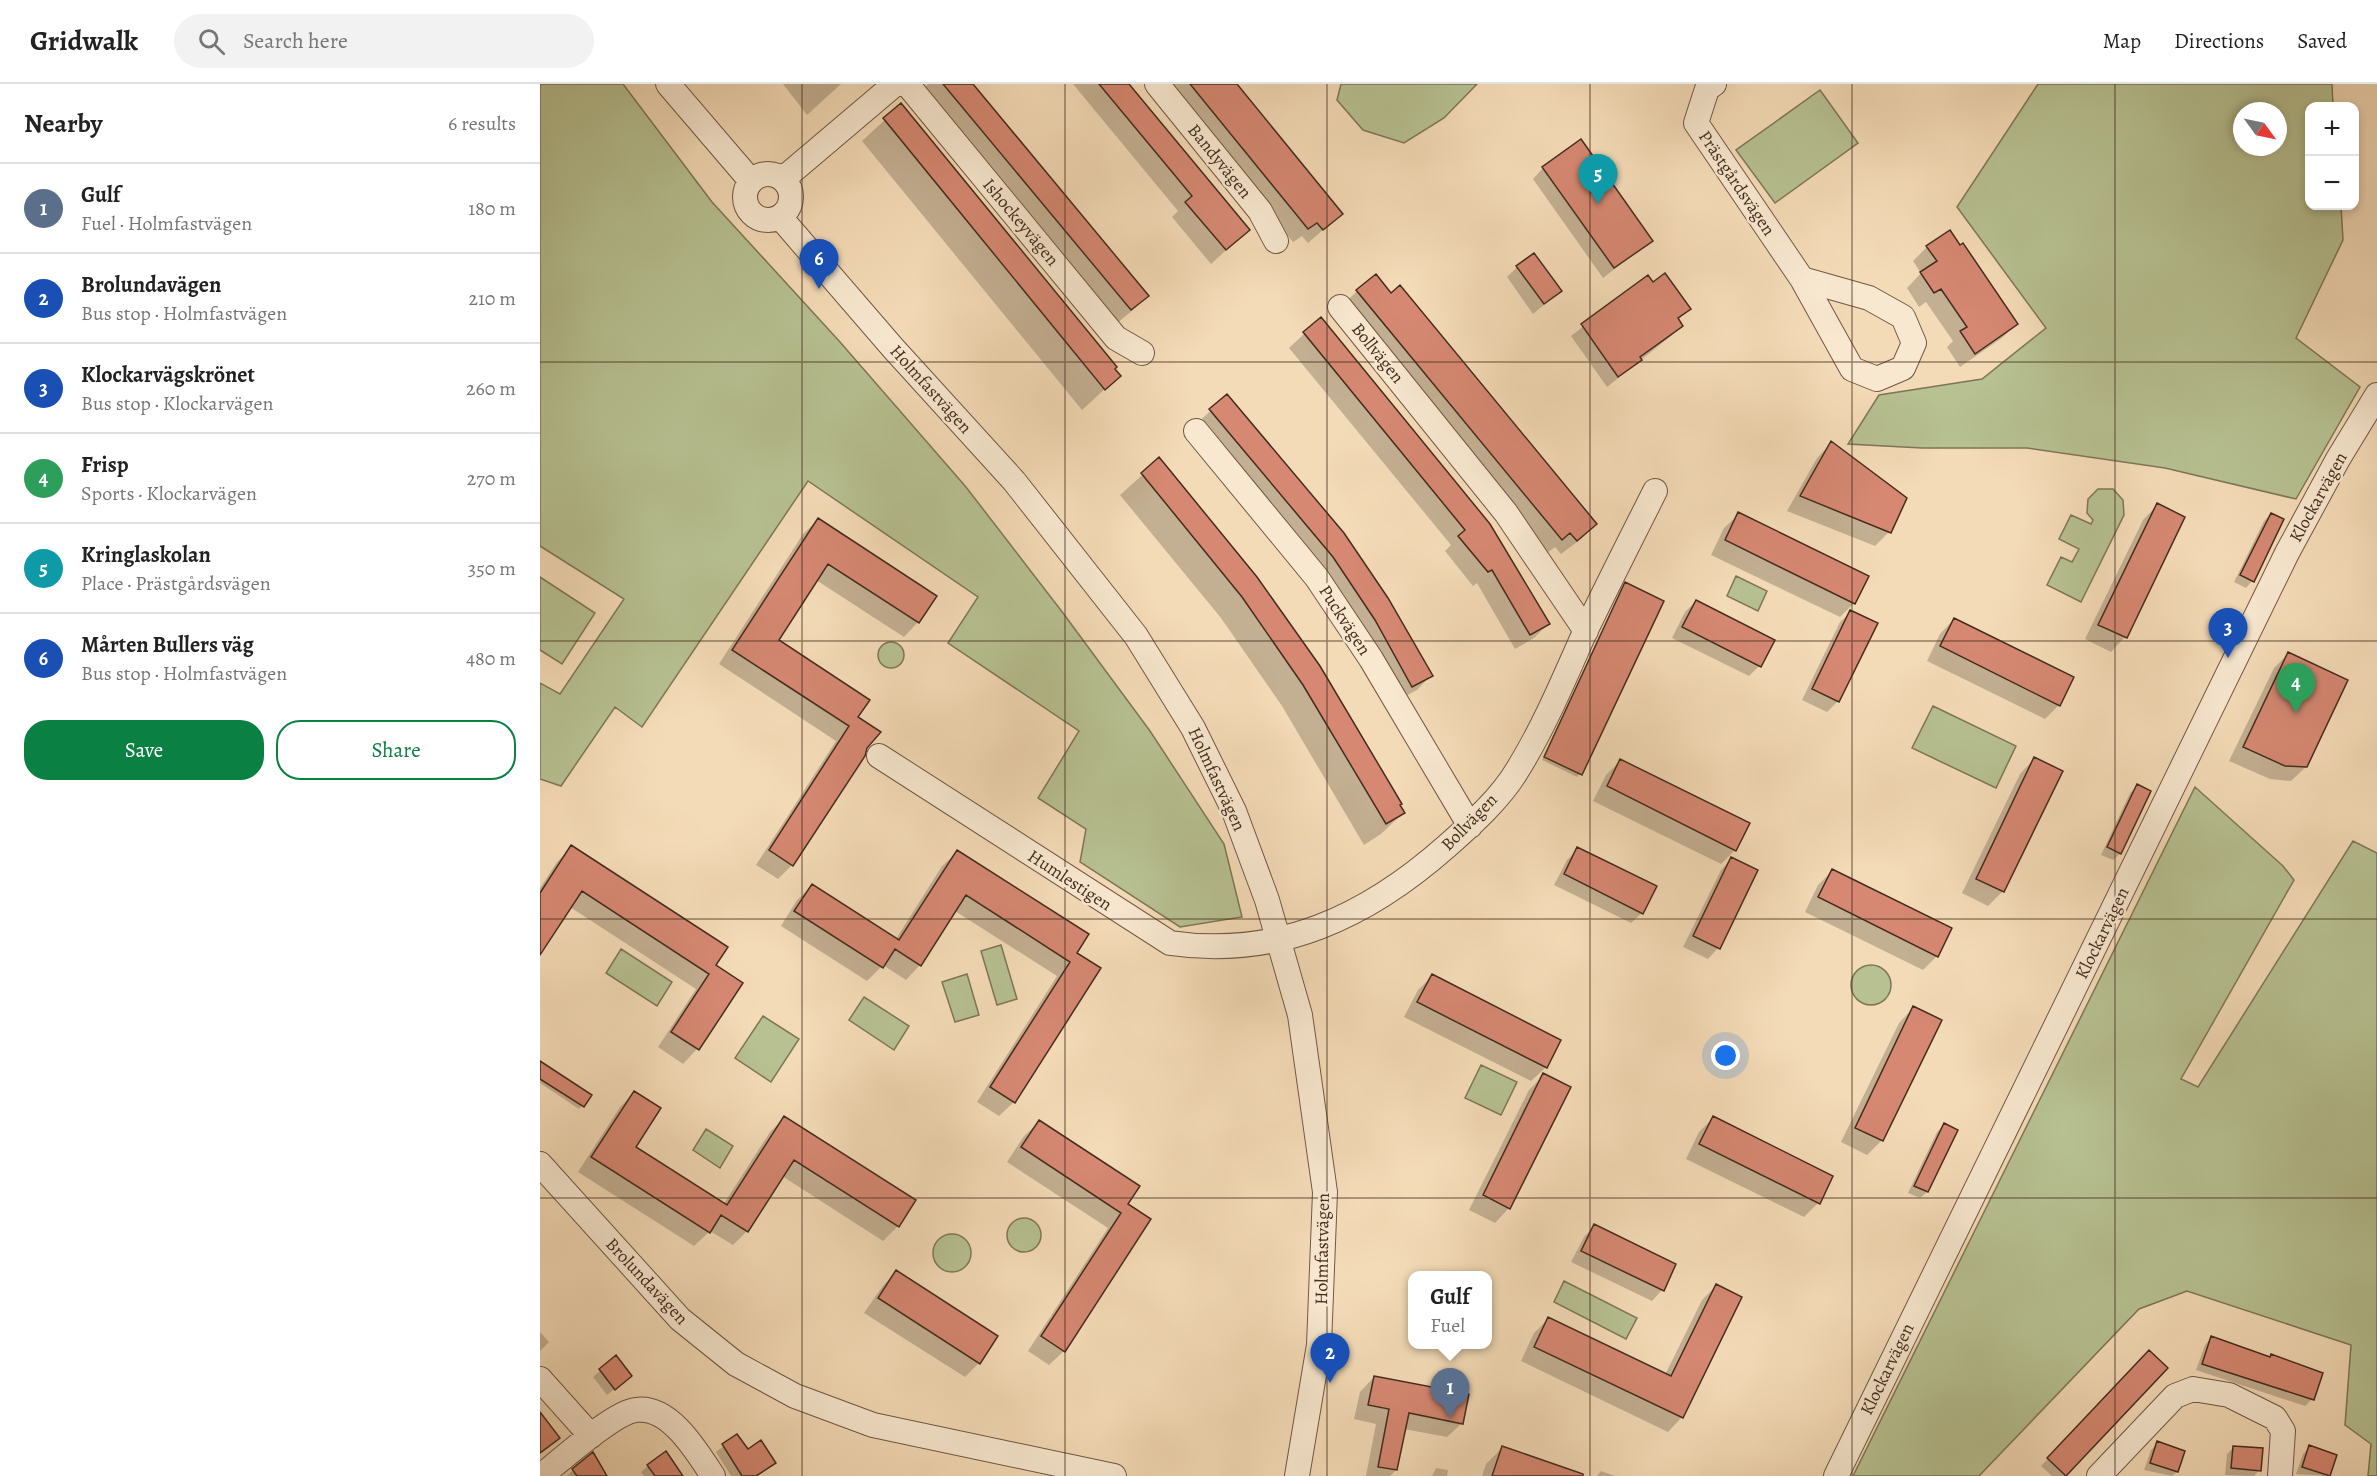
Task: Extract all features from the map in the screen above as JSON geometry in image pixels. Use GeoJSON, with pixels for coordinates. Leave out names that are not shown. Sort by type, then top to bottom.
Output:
{"type":"FeatureCollection","features":[{"type":"Feature","properties":{"kind":"street"},"geometry":{"type":"LineString","coordinates":[[668,84],[751,181]]}},
{"type":"Feature","properties":{"kind":"street"},"geometry":{"type":"LineString","coordinates":[[783,179],[894,84]]}},
{"type":"Feature","properties":{"kind":"street","name":"Ishockeyvägen"},"geometry":{"type":"LineString","coordinates":[[907,84],[1116,338],[1142,353]]}},
{"type":"Feature","properties":{"kind":"street","name":"Bandyvägen"},"geometry":{"type":"LineString","coordinates":[[1157,84],[1260,212],[1276,241]]}},
{"type":"Feature","properties":{"kind":"street","name":"Prästgårdsvägen"},"geometry":{"type":"LineString","coordinates":[[1714,84],[1707,89],[1696,123],[1802,279],[1852,369],[1877,379],[1903,368],[1914,343],[1903,317],[1869,298],[1802,279]]}},
{"type":"Feature","properties":{"kind":"street"},"geometry":{"type":"LineString","coordinates":[[764,174],[783,179],[790,189],[791,200],[788,210],[780,217],[764,220],[750,212],[745,196],[751,181],[764,174]]}},
{"type":"Feature","properties":{"kind":"street","name":"Holmfastvägen"},"geometry":{"type":"LineString","coordinates":[[780,217],[892,348],[1014,481],[1136,636],[1193,728],[1234,811],[1280,940],[1300,1015],[1325,1192],[1319,1345],[1298,1476]]}},
{"type":"Feature","properties":{"kind":"street","name":"Bollvägen"},"geometry":{"type":"LineString","coordinates":[[1340,306],[1506,513],[1586,631]]}},
{"type":"Feature","properties":{"kind":"street","name":"Klockarvägen"},"geometry":{"type":"LineString","coordinates":[[1836,1476],[2287,553],[2338,459],[2377,395]]}},
{"type":"Feature","properties":{"kind":"street","name":"Puckvägen"},"geometry":{"type":"LineString","coordinates":[[1196,431],[1317,578],[1371,659],[1470,826]]}},
{"type":"Feature","properties":{"kind":"street","name":"Bollvägen"},"geometry":{"type":"LineString","coordinates":[[1280,940],[1316,930],[1366,907],[1421,870],[1470,826],[1518,770],[1655,491]]}},
{"type":"Feature","properties":{"kind":"street","name":"Humlestigen"},"geometry":{"type":"LineString","coordinates":[[879,756],[1170,943],[1204,948],[1280,940]]}},
{"type":"Feature","properties":{"kind":"street","name":"Brolundavägen"},"geometry":{"type":"LineString","coordinates":[[540,1164],[680,1319],[736,1364],[795,1396],[873,1425],[1114,1476]]}},
{"type":"Feature","properties":{"kind":"street"},"geometry":{"type":"LineString","coordinates":[[540,1379],[591,1436]]}},
{"type":"Feature","properties":{"kind":"street"},"geometry":{"type":"LineString","coordinates":[[2099,1476],[2175,1395],[2193,1389],[2229,1395],[2275,1418],[2283,1431],[2280,1476]]}},
{"type":"Feature","properties":{"kind":"street"},"geometry":{"type":"LineString","coordinates":[[541,1476],[591,1436],[634,1410],[652,1411],[670,1423],[694,1447],[713,1476]]}},
{"type":"Feature","properties":{"kind":"green space"},"geometry":{"type":"Polygon","coordinates":[[[540,84],[623,84],[712,202],[840,342],[966,487],[1150,731],[1224,844],[1242,917],[1180,927],[1080,862],[1086,829],[1038,798],[1079,731],[948,643],[978,597],[808,481],[642,727],[615,707],[561,786],[540,779],[540,683],[560,694],[624,599],[540,546],[540,84]]]}},
{"type":"Feature","properties":{"kind":"green space"},"geometry":{"type":"Polygon","coordinates":[[[1341,84],[1477,84],[1444,118],[1404,143],[1363,130],[1337,100],[1341,84]]]}},
{"type":"Feature","properties":{"kind":"green space"},"geometry":{"type":"Polygon","coordinates":[[[2038,84],[2332,84],[2333,102],[2305,102],[2305,210],[2341,210],[2343,240],[2296,338],[2360,387],[2296,499],[2165,468],[2027,448],[1922,448],[1848,444],[1879,395],[1982,379],[2046,328],[1957,207],[2038,84]]]}},
{"type":"Feature","properties":{"kind":"green space"},"geometry":{"type":"Polygon","coordinates":[[[1820,90],[1858,143],[1775,203],[1736,150],[1820,90]]]}},
{"type":"Feature","properties":{"kind":"green space"},"geometry":{"type":"Polygon","coordinates":[[[2098,489],[2113,489],[2123,500],[2124,515],[2081,602],[2047,585],[2061,557],[2072,562],[2079,549],[2059,539],[2071,515],[2091,524],[2093,520],[2087,513],[2088,499],[2098,489]]]}},
{"type":"Feature","properties":{"kind":"green space"},"geometry":{"type":"Polygon","coordinates":[[[1736,576],[1767,591],[1758,611],[1727,596],[1736,576]]]}},
{"type":"Feature","properties":{"kind":"green space"},"geometry":{"type":"Polygon","coordinates":[[[540,577],[595,613],[562,664],[540,650],[540,577]]]}},
{"type":"Feature","properties":{"kind":"green space"},"geometry":{"type":"Polygon","coordinates":[[[891,642],[900,646],[904,655],[900,664],[891,668],[882,664],[878,655],[882,646],[891,642]]]}},
{"type":"Feature","properties":{"kind":"green space"},"geometry":{"type":"Polygon","coordinates":[[[1933,706],[2016,746],[1996,788],[1912,748],[1933,706]]]}},
{"type":"Feature","properties":{"kind":"green space"},"geometry":{"type":"Polygon","coordinates":[[[2195,787],[2283,866],[2294,880],[2181,1079],[2198,1087],[2353,841],[2377,853],[2377,1476],[2368,1476],[2371,1444],[2345,1425],[2351,1345],[2187,1291],[2139,1309],[1979,1476],[1853,1476],[2195,787]]]}},
{"type":"Feature","properties":{"kind":"green space"},"geometry":{"type":"Polygon","coordinates":[[[1001,945],[1017,999],[997,1005],[981,951],[1001,945]]]}},
{"type":"Feature","properties":{"kind":"green space"},"geometry":{"type":"Polygon","coordinates":[[[621,949],[672,982],[657,1006],[606,973],[621,949]]]}},
{"type":"Feature","properties":{"kind":"green space"},"geometry":{"type":"Polygon","coordinates":[[[1871,965],[1879,966],[1885,971],[1890,977],[1890,993],[1885,999],[1879,1004],[1871,1005],[1863,1004],[1857,999],[1852,993],[1851,985],[1852,977],[1857,971],[1863,966],[1871,965]]]}},
{"type":"Feature","properties":{"kind":"green space"},"geometry":{"type":"Polygon","coordinates":[[[967,974],[979,1015],[955,1022],[942,982],[967,974]]]}},
{"type":"Feature","properties":{"kind":"green space"},"geometry":{"type":"Polygon","coordinates":[[[864,997],[909,1026],[894,1050],[849,1020],[864,997]]]}},
{"type":"Feature","properties":{"kind":"green space"},"geometry":{"type":"Polygon","coordinates":[[[763,1016],[799,1039],[771,1082],[735,1058],[763,1016]]]}},
{"type":"Feature","properties":{"kind":"green space"},"geometry":{"type":"Polygon","coordinates":[[[1481,1065],[1517,1082],[1501,1115],[1465,1098],[1481,1065]]]}},
{"type":"Feature","properties":{"kind":"green space"},"geometry":{"type":"Polygon","coordinates":[[[706,1129],[733,1146],[720,1168],[693,1150],[706,1129]]]}},
{"type":"Feature","properties":{"kind":"green space"},"geometry":{"type":"Polygon","coordinates":[[[1024,1218],[1036,1223],[1041,1235],[1036,1247],[1024,1252],[1012,1247],[1007,1235],[1012,1223],[1024,1218]]]}},
{"type":"Feature","properties":{"kind":"green space"},"geometry":{"type":"Polygon","coordinates":[[[952,1234],[965,1240],[971,1253],[965,1266],[952,1272],[939,1266],[933,1253],[939,1240],[952,1234]]]}},
{"type":"Feature","properties":{"kind":"green space"},"geometry":{"type":"Polygon","coordinates":[[[1564,1281],[1637,1318],[1626,1339],[1554,1302],[1564,1281]]]}},
{"type":"Feature","properties":{"kind":"building"},"geometry":{"type":"Polygon","coordinates":[[[943,84],[973,84],[1149,296],[1131,310],[943,84]]]}},
{"type":"Feature","properties":{"kind":"building"},"geometry":{"type":"Polygon","coordinates":[[[1099,84],[1129,84],[1250,230],[1226,250],[1185,202],[1192,196],[1099,84]]]}},
{"type":"Feature","properties":{"kind":"building"},"geometry":{"type":"Polygon","coordinates":[[[1190,84],[1237,84],[1343,214],[1323,230],[1317,223],[1308,229],[1190,84]]]}},
{"type":"Feature","properties":{"kind":"building"},"geometry":{"type":"Polygon","coordinates":[[[901,103],[1117,367],[1115,369],[1121,376],[1105,390],[883,118],[901,103]]]}},
{"type":"Feature","properties":{"kind":"building"},"geometry":{"type":"Polygon","coordinates":[[[1581,139],[1653,241],[1614,268],[1542,167],[1581,139]]]}},
{"type":"Feature","properties":{"kind":"building"},"geometry":{"type":"Polygon","coordinates":[[[1950,230],[1960,245],[1963,243],[2018,324],[1975,354],[1960,331],[1967,327],[1941,289],[1934,293],[1920,272],[1937,261],[1926,246],[1950,230]]]}},
{"type":"Feature","properties":{"kind":"building"},"geometry":{"type":"Polygon","coordinates":[[[1534,253],[1562,291],[1544,304],[1516,266],[1534,253]]]}},
{"type":"Feature","properties":{"kind":"building"},"geometry":{"type":"Polygon","coordinates":[[[1665,273],[1691,309],[1678,318],[1683,326],[1640,357],[1642,360],[1618,377],[1581,324],[1648,275],[1653,282],[1665,273]]]}},
{"type":"Feature","properties":{"kind":"building"},"geometry":{"type":"Polygon","coordinates":[[[1376,274],[1391,293],[1400,285],[1597,524],[1577,541],[1570,533],[1562,540],[1356,290],[1376,274]]]}},
{"type":"Feature","properties":{"kind":"building"},"geometry":{"type":"Polygon","coordinates":[[[1321,317],[1490,524],[1550,624],[1530,635],[1492,570],[1488,572],[1458,536],[1465,530],[1303,332],[1321,317]]]}},
{"type":"Feature","properties":{"kind":"building"},"geometry":{"type":"Polygon","coordinates":[[[1227,394],[1344,533],[1388,598],[1433,676],[1412,687],[1375,620],[1333,557],[1209,409],[1227,394]]]}},
{"type":"Feature","properties":{"kind":"building"},"geometry":{"type":"Polygon","coordinates":[[[1831,441],[1907,498],[1891,533],[1800,496],[1831,441]]]}},
{"type":"Feature","properties":{"kind":"building"},"geometry":{"type":"Polygon","coordinates":[[[1159,457],[1257,577],[1320,666],[1402,804],[1400,805],[1405,813],[1386,824],[1303,685],[1242,597],[1141,473],[1159,457]]]}},
{"type":"Feature","properties":{"kind":"building"},"geometry":{"type":"Polygon","coordinates":[[[2157,503],[2185,517],[2127,638],[2098,625],[2157,503]]]}},
{"type":"Feature","properties":{"kind":"building"},"geometry":{"type":"Polygon","coordinates":[[[1738,512],[1869,576],[1855,604],[1725,540],[1738,512]]]}},
{"type":"Feature","properties":{"kind":"building"},"geometry":{"type":"Polygon","coordinates":[[[2271,513],[2284,519],[2254,582],[2240,575],[2271,513]]]}},
{"type":"Feature","properties":{"kind":"building"},"geometry":{"type":"Polygon","coordinates":[[[818,518],[937,596],[919,623],[828,564],[779,640],[870,700],[858,717],[881,732],[867,748],[865,756],[793,866],[769,850],[849,726],[732,650],[818,518]]]}},
{"type":"Feature","properties":{"kind":"building"},"geometry":{"type":"Polygon","coordinates":[[[1625,582],[1664,601],[1582,775],[1544,757],[1625,582]]]}},
{"type":"Feature","properties":{"kind":"building"},"geometry":{"type":"Polygon","coordinates":[[[1696,600],[1775,640],[1761,667],[1682,627],[1696,600]]]}},
{"type":"Feature","properties":{"kind":"building"},"geometry":{"type":"Polygon","coordinates":[[[1850,610],[1878,623],[1839,702],[1812,689],[1850,610]]]}},
{"type":"Feature","properties":{"kind":"building"},"geometry":{"type":"Polygon","coordinates":[[[1954,618],[2074,677],[2060,706],[1940,646],[1954,618]]]}},
{"type":"Feature","properties":{"kind":"building"},"geometry":{"type":"Polygon","coordinates":[[[2288,652],[2348,680],[2307,767],[2285,766],[2243,747],[2288,652]]]}},
{"type":"Feature","properties":{"kind":"building"},"geometry":{"type":"Polygon","coordinates":[[[2034,757],[2063,771],[2004,892],[1976,879],[2034,757]]]}},
{"type":"Feature","properties":{"kind":"building"},"geometry":{"type":"Polygon","coordinates":[[[1620,759],[1750,823],[1736,851],[1607,786],[1620,759]]]}},
{"type":"Feature","properties":{"kind":"building"},"geometry":{"type":"Polygon","coordinates":[[[2137,784],[2151,791],[2121,854],[2107,847],[2137,784]]]}},
{"type":"Feature","properties":{"kind":"building"},"geometry":{"type":"Polygon","coordinates":[[[571,845],[728,947],[716,965],[743,983],[699,1050],[671,1032],[709,974],[582,891],[540,955],[540,893],[571,845]]]}},
{"type":"Feature","properties":{"kind":"building"},"geometry":{"type":"Polygon","coordinates":[[[1577,847],[1657,886],[1643,914],[1564,874],[1577,847]]]}},
{"type":"Feature","properties":{"kind":"building"},"geometry":{"type":"Polygon","coordinates":[[[957,850],[1089,934],[1077,953],[1101,968],[1015,1103],[990,1087],[1070,962],[966,895],[921,966],[895,949],[883,968],[794,911],[812,884],[899,940],[957,850]]]}},
{"type":"Feature","properties":{"kind":"building"},"geometry":{"type":"Polygon","coordinates":[[[1731,857],[1758,870],[1720,949],[1693,936],[1731,857]]]}},
{"type":"Feature","properties":{"kind":"building"},"geometry":{"type":"Polygon","coordinates":[[[1832,869],[1952,928],[1938,957],[1818,897],[1832,869]]]}},
{"type":"Feature","properties":{"kind":"building"},"geometry":{"type":"Polygon","coordinates":[[[1432,974],[1561,1040],[1547,1068],[1417,1002],[1432,974]]]}},
{"type":"Feature","properties":{"kind":"building"},"geometry":{"type":"Polygon","coordinates":[[[1913,1006],[1942,1020],[1883,1141],[1855,1128],[1913,1006]]]}},
{"type":"Feature","properties":{"kind":"building"},"geometry":{"type":"Polygon","coordinates":[[[540,1061],[592,1095],[584,1107],[540,1079],[540,1061]]]}},
{"type":"Feature","properties":{"kind":"building"},"geometry":{"type":"Polygon","coordinates":[[[1543,1073],[1571,1087],[1510,1209],[1483,1195],[1543,1073]]]}},
{"type":"Feature","properties":{"kind":"building"},"geometry":{"type":"Polygon","coordinates":[[[634,1091],[661,1108],[636,1147],[727,1205],[784,1116],[916,1200],[899,1227],[794,1160],[748,1232],[721,1215],[710,1233],[591,1157],[634,1091]]]}},
{"type":"Feature","properties":{"kind":"building"},"geometry":{"type":"Polygon","coordinates":[[[1713,1116],[1833,1176],[1820,1204],[1699,1144],[1713,1116]]]}},
{"type":"Feature","properties":{"kind":"building"},"geometry":{"type":"Polygon","coordinates":[[[1039,1120],[1140,1186],[1128,1204],[1151,1219],[1065,1352],[1041,1336],[1121,1213],[1021,1147],[1039,1120]]]}},
{"type":"Feature","properties":{"kind":"building"},"geometry":{"type":"Polygon","coordinates":[[[1944,1123],[1958,1130],[1928,1192],[1914,1186],[1944,1123]]]}},
{"type":"Feature","properties":{"kind":"building"},"geometry":{"type":"Polygon","coordinates":[[[1594,1224],[1676,1264],[1664,1291],[1581,1251],[1594,1224]]]}},
{"type":"Feature","properties":{"kind":"building"},"geometry":{"type":"Polygon","coordinates":[[[896,1270],[998,1336],[980,1364],[878,1298],[896,1270]]]}},
{"type":"Feature","properties":{"kind":"building"},"geometry":{"type":"Polygon","coordinates":[[[1716,1284],[1742,1297],[1683,1418],[1534,1347],[1548,1317],[1671,1376],[1716,1284]]]}},
{"type":"Feature","properties":{"kind":"building"},"geometry":{"type":"Polygon","coordinates":[[[2211,1336],[2323,1373],[2314,1400],[2202,1364],[2211,1336]]]}},
{"type":"Feature","properties":{"kind":"building"},"geometry":{"type":"Polygon","coordinates":[[[2149,1350],[2168,1368],[2066,1476],[2047,1458],[2149,1350]]]}},
{"type":"Feature","properties":{"kind":"building"},"geometry":{"type":"Polygon","coordinates":[[[616,1355],[632,1376],[615,1390],[599,1369],[616,1355]]]}},
{"type":"Feature","properties":{"kind":"building"},"geometry":{"type":"Polygon","coordinates":[[[1374,1376],[1469,1394],[1463,1424],[1409,1413],[1397,1470],[1378,1467],[1389,1409],[1368,1405],[1374,1376]]]}},
{"type":"Feature","properties":{"kind":"building"},"geometry":{"type":"Polygon","coordinates":[[[540,1412],[560,1438],[540,1453],[540,1412]]]}},
{"type":"Feature","properties":{"kind":"building"},"geometry":{"type":"Polygon","coordinates":[[[737,1434],[748,1449],[761,1440],[776,1463],[756,1476],[742,1476],[722,1444],[737,1434]]]}},
{"type":"Feature","properties":{"kind":"building"},"geometry":{"type":"Polygon","coordinates":[[[2157,1441],[2185,1451],[2178,1472],[2150,1463],[2157,1441]]]}},
{"type":"Feature","properties":{"kind":"building"},"geometry":{"type":"Polygon","coordinates":[[[2309,1445],[2337,1455],[2330,1476],[2302,1467],[2309,1445]]]}},
{"type":"Feature","properties":{"kind":"building"},"geometry":{"type":"Polygon","coordinates":[[[1502,1446],[1583,1474],[1583,1476],[1492,1476],[1502,1446]]]}},
{"type":"Feature","properties":{"kind":"building"},"geometry":{"type":"Polygon","coordinates":[[[2233,1446],[2263,1448],[2261,1471],[2231,1468],[2233,1446]]]}},
{"type":"Feature","properties":{"kind":"building"},"geometry":{"type":"Polygon","coordinates":[[[666,1451],[683,1476],[655,1476],[647,1465],[666,1451]]]}},
{"type":"Feature","properties":{"kind":"building"},"geometry":{"type":"Polygon","coordinates":[[[593,1452],[607,1476],[577,1476],[572,1469],[593,1452]]]}},
{"type":"Feature","properties":{"kind":"place","name":"Kringlaskolan"},"geometry":{"type":"Point","coordinates":[1598,204]}},
{"type":"Feature","properties":{"kind":"place","name":"Mårten Bullers väg"},"geometry":{"type":"Point","coordinates":[819,289]}},
{"type":"Feature","properties":{"kind":"place","name":"Klockarvägskrönet"},"geometry":{"type":"Point","coordinates":[2228,658]}},
{"type":"Feature","properties":{"kind":"place","name":"Frisp"},"geometry":{"type":"Point","coordinates":[2296,713]}},
{"type":"Feature","properties":{"kind":"place","name":"Brolundavägen"},"geometry":{"type":"Point","coordinates":[1330,1383]}},
{"type":"Feature","properties":{"kind":"place","name":"Gulf"},"geometry":{"type":"Point","coordinates":[1450,1418]}}]}
